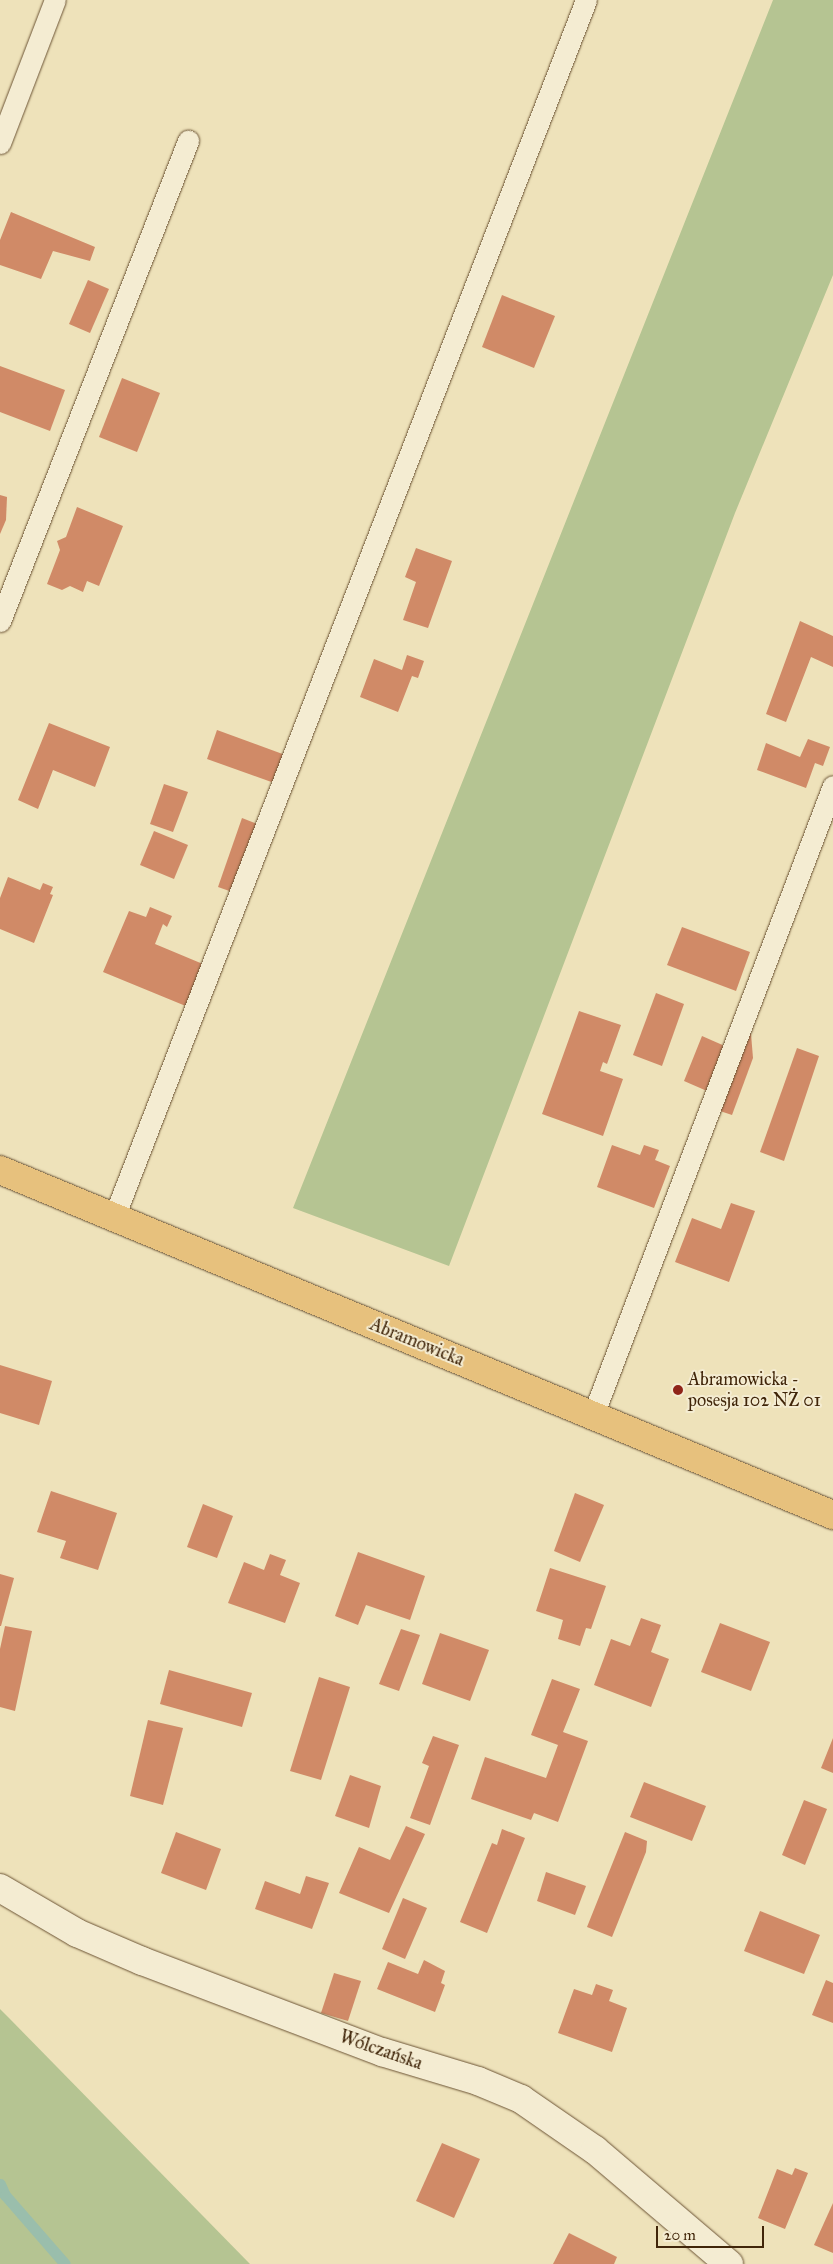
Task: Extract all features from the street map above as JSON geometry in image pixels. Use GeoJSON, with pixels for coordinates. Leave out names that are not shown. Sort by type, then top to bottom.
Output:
{"type":"FeatureCollection","features":[{"type":"Feature","properties":{"kind":"main road","name":"Abramowicka"},"geometry":{"type":"LineString","coordinates":[[0,1170],[833,1515]]}},
{"type":"Feature","properties":{"kind":"street","name":"Wólczańska"},"geometry":{"type":"LineString","coordinates":[[0,1888],[77,1933],[142,1961],[382,2052],[478,2081],[522,2099],[595,2150],[729,2264]]}},
{"type":"Feature","properties":{"kind":"lane"},"geometry":{"type":"LineString","coordinates":[[0,143],[55,0]]}},
{"type":"Feature","properties":{"kind":"lane"},"geometry":{"type":"LineString","coordinates":[[114,1217],[586,0]]}},
{"type":"Feature","properties":{"kind":"lane"},"geometry":{"type":"LineString","coordinates":[[0,621],[188,141]]}},
{"type":"Feature","properties":{"kind":"lane"},"geometry":{"type":"LineString","coordinates":[[593,1415],[833,786]]}},
{"type":"Feature","properties":{"kind":"green space"},"geometry":{"type":"Polygon","coordinates":[[[773,0],[833,0],[833,275],[735,513],[449,1266],[293,1208],[773,0]]]}},
{"type":"Feature","properties":{"kind":"green space"},"geometry":{"type":"Polygon","coordinates":[[[0,2009],[9,2018],[250,2264],[0,2264],[0,2009]]]}},
{"type":"Feature","properties":{"kind":"building"},"geometry":{"type":"Polygon","coordinates":[[[11,212],[95,247],[90,261],[53,251],[41,279],[0,265],[0,240],[11,212]]]}},
{"type":"Feature","properties":{"kind":"building"},"geometry":{"type":"Polygon","coordinates":[[[88,280],[109,289],[90,333],[69,324],[88,280]]]}},
{"type":"Feature","properties":{"kind":"building"},"geometry":{"type":"Polygon","coordinates":[[[502,295],[555,316],[534,368],[482,347],[502,295]]]}},
{"type":"Feature","properties":{"kind":"building"},"geometry":{"type":"Polygon","coordinates":[[[0,366],[65,390],[50,431],[0,412],[0,366]]]}},
{"type":"Feature","properties":{"kind":"building"},"geometry":{"type":"Polygon","coordinates":[[[122,378],[160,393],[137,452],[99,437],[122,378]]]}},
{"type":"Feature","properties":{"kind":"building"},"geometry":{"type":"Polygon","coordinates":[[[0,495],[7,497],[6,520],[0,534],[0,495]]]}},
{"type":"Feature","properties":{"kind":"building"},"geometry":{"type":"Polygon","coordinates":[[[77,507],[123,526],[99,586],[87,581],[83,592],[70,586],[62,590],[47,584],[60,550],[57,541],[66,537],[77,507]]]}},
{"type":"Feature","properties":{"kind":"building"},"geometry":{"type":"Polygon","coordinates":[[[416,548],[452,561],[428,628],[403,620],[416,582],[405,577],[416,548]]]}},
{"type":"Feature","properties":{"kind":"building"},"geometry":{"type":"Polygon","coordinates":[[[800,621],[833,636],[833,667],[811,657],[786,722],[766,714],[800,621]]]}},
{"type":"Feature","properties":{"kind":"building"},"geometry":{"type":"Polygon","coordinates":[[[407,655],[424,661],[418,678],[412,676],[398,712],[360,697],[374,659],[402,670],[407,655]]]}},
{"type":"Feature","properties":{"kind":"building"},"geometry":{"type":"Polygon","coordinates":[[[49,723],[110,747],[95,787],[53,770],[38,809],[18,800],[49,723]]]}},
{"type":"Feature","properties":{"kind":"building"},"geometry":{"type":"Polygon","coordinates":[[[217,730],[288,756],[277,784],[207,759],[217,730]]]}},
{"type":"Feature","properties":{"kind":"building"},"geometry":{"type":"Polygon","coordinates":[[[808,739],[830,747],[823,766],[815,763],[806,788],[757,770],[766,743],[800,757],[808,739]]]}},
{"type":"Feature","properties":{"kind":"building"},"geometry":{"type":"Polygon","coordinates":[[[164,784],[188,792],[173,832],[150,824],[164,784]]]}},
{"type":"Feature","properties":{"kind":"building"},"geometry":{"type":"Polygon","coordinates":[[[242,818],[262,826],[238,894],[218,887],[242,818]]]}},
{"type":"Feature","properties":{"kind":"building"},"geometry":{"type":"Polygon","coordinates":[[[154,831],[188,845],[174,879],[140,865],[154,831]]]}},
{"type":"Feature","properties":{"kind":"building"},"geometry":{"type":"Polygon","coordinates":[[[8,877],[40,890],[43,883],[53,887],[50,894],[53,895],[34,943],[0,929],[0,898],[8,877]]]}},
{"type":"Feature","properties":{"kind":"building"},"geometry":{"type":"Polygon","coordinates":[[[150,907],[172,916],[167,927],[163,924],[155,944],[210,967],[193,1009],[103,972],[129,911],[146,917],[150,907]]]}},
{"type":"Feature","properties":{"kind":"building"},"geometry":{"type":"Polygon","coordinates":[[[682,927],[750,952],[736,991],[667,965],[682,927]]]}},
{"type":"Feature","properties":{"kind":"building"},"geometry":{"type":"Polygon","coordinates":[[[656,993],[684,1004],[662,1066],[633,1055],[656,993]]]}},
{"type":"Feature","properties":{"kind":"building"},"geometry":{"type":"Polygon","coordinates":[[[579,1011],[621,1025],[607,1064],[603,1062],[600,1071],[623,1079],[603,1136],[542,1114],[579,1011]]]}},
{"type":"Feature","properties":{"kind":"building"},"geometry":{"type":"Polygon","coordinates":[[[745,1031],[751,1034],[753,1058],[732,1115],[717,1110],[745,1031]]]}},
{"type":"Feature","properties":{"kind":"building"},"geometry":{"type":"Polygon","coordinates":[[[702,1036],[727,1047],[707,1091],[684,1081],[702,1036]]]}},
{"type":"Feature","properties":{"kind":"building"},"geometry":{"type":"Polygon","coordinates":[[[797,1048],[819,1056],[784,1161],[760,1152],[797,1048]]]}},
{"type":"Feature","properties":{"kind":"building"},"geometry":{"type":"Polygon","coordinates":[[[612,1145],[640,1155],[644,1145],[659,1150],[655,1160],[670,1166],[654,1208],[597,1187],[612,1145]]]}},
{"type":"Feature","properties":{"kind":"building"},"geometry":{"type":"Polygon","coordinates":[[[731,1203],[755,1211],[729,1282],[675,1262],[692,1218],[721,1229],[731,1203]]]}},
{"type":"Feature","properties":{"kind":"building"},"geometry":{"type":"Polygon","coordinates":[[[0,1365],[52,1381],[39,1425],[0,1413],[0,1365]]]}},
{"type":"Feature","properties":{"kind":"building"},"geometry":{"type":"Polygon","coordinates":[[[51,1491],[117,1513],[98,1570],[60,1558],[66,1541],[37,1532],[51,1491]]]}},
{"type":"Feature","properties":{"kind":"building"},"geometry":{"type":"Polygon","coordinates":[[[575,1493],[604,1505],[580,1562],[554,1551],[575,1493]]]}},
{"type":"Feature","properties":{"kind":"building"},"geometry":{"type":"Polygon","coordinates":[[[203,1504],[233,1516],[217,1558],[187,1547],[203,1504]]]}},
{"type":"Feature","properties":{"kind":"building"},"geometry":{"type":"Polygon","coordinates":[[[358,1552],[425,1576],[410,1620],[366,1605],[358,1625],[335,1616],[358,1552]]]}},
{"type":"Feature","properties":{"kind":"building"},"geometry":{"type":"Polygon","coordinates":[[[270,1554],[286,1560],[280,1575],[300,1583],[285,1623],[228,1603],[244,1562],[264,1570],[270,1554]]]}},
{"type":"Feature","properties":{"kind":"building"},"geometry":{"type":"Polygon","coordinates":[[[550,1568],[606,1586],[591,1629],[586,1628],[580,1646],[558,1639],[563,1620],[536,1611],[550,1568]]]}},
{"type":"Feature","properties":{"kind":"building"},"geometry":{"type":"Polygon","coordinates":[[[0,1574],[14,1578],[1,1626],[0,1626],[0,1574]]]}},
{"type":"Feature","properties":{"kind":"building"},"geometry":{"type":"Polygon","coordinates":[[[641,1618],[661,1625],[651,1652],[669,1659],[651,1707],[594,1685],[611,1639],[630,1646],[641,1618]]]}},
{"type":"Feature","properties":{"kind":"building"},"geometry":{"type":"Polygon","coordinates":[[[720,1623],[770,1642],[751,1691],[701,1672],[720,1623]]]}},
{"type":"Feature","properties":{"kind":"building"},"geometry":{"type":"Polygon","coordinates":[[[5,1626],[32,1631],[15,1711],[0,1707],[0,1649],[5,1626]]]}},
{"type":"Feature","properties":{"kind":"building"},"geometry":{"type":"Polygon","coordinates":[[[401,1629],[420,1635],[399,1691],[379,1684],[401,1629]]]}},
{"type":"Feature","properties":{"kind":"building"},"geometry":{"type":"Polygon","coordinates":[[[440,1633],[489,1650],[470,1701],[422,1684],[440,1633]]]}},
{"type":"Feature","properties":{"kind":"building"},"geometry":{"type":"Polygon","coordinates":[[[169,1670],[252,1693],[242,1727],[160,1704],[169,1670]]]}},
{"type":"Feature","properties":{"kind":"building"},"geometry":{"type":"Polygon","coordinates":[[[319,1677],[350,1687],[321,1780],[290,1771],[319,1677]]]}},
{"type":"Feature","properties":{"kind":"building"},"geometry":{"type":"Polygon","coordinates":[[[552,1679],[580,1689],[563,1732],[588,1741],[558,1822],[534,1813],[531,1820],[471,1799],[485,1757],[546,1778],[558,1745],[531,1735],[552,1679]]]}},
{"type":"Feature","properties":{"kind":"building"},"geometry":{"type":"Polygon","coordinates":[[[148,1720],[183,1728],[163,1805],[130,1796],[148,1720]]]}},
{"type":"Feature","properties":{"kind":"building"},"geometry":{"type":"Polygon","coordinates":[[[433,1736],[459,1745],[430,1825],[410,1818],[429,1766],[422,1763],[433,1736]]]}},
{"type":"Feature","properties":{"kind":"building"},"geometry":{"type":"Polygon","coordinates":[[[833,1738],[833,1773],[821,1768],[833,1738]]]}},
{"type":"Feature","properties":{"kind":"building"},"geometry":{"type":"Polygon","coordinates":[[[350,1775],[381,1786],[369,1828],[335,1816],[350,1775]]]}},
{"type":"Feature","properties":{"kind":"building"},"geometry":{"type":"Polygon","coordinates":[[[644,1782],[706,1806],[692,1841],[630,1817],[644,1782]]]}},
{"type":"Feature","properties":{"kind":"building"},"geometry":{"type":"Polygon","coordinates":[[[804,1800],[827,1809],[805,1865],[782,1855],[804,1800]]]}},
{"type":"Feature","properties":{"kind":"building"},"geometry":{"type":"Polygon","coordinates":[[[406,1826],[425,1834],[389,1913],[339,1893],[359,1847],[390,1860],[406,1826]]]}},
{"type":"Feature","properties":{"kind":"building"},"geometry":{"type":"Polygon","coordinates":[[[502,1829],[525,1838],[487,1933],[460,1922],[492,1843],[497,1845],[502,1829]]]}},
{"type":"Feature","properties":{"kind":"building"},"geometry":{"type":"Polygon","coordinates":[[[176,1832],[221,1849],[206,1890],[161,1873],[176,1832]]]}},
{"type":"Feature","properties":{"kind":"building"},"geometry":{"type":"Polygon","coordinates":[[[625,1832],[647,1841],[646,1852],[612,1937],[587,1927],[625,1832]]]}},
{"type":"Feature","properties":{"kind":"building"},"geometry":{"type":"Polygon","coordinates":[[[546,1872],[586,1886],[575,1915],[537,1901],[546,1872]]]}},
{"type":"Feature","properties":{"kind":"building"},"geometry":{"type":"Polygon","coordinates":[[[306,1876],[329,1883],[312,1929],[255,1909],[265,1881],[300,1894],[306,1876]]]}},
{"type":"Feature","properties":{"kind":"building"},"geometry":{"type":"Polygon","coordinates":[[[403,1898],[427,1908],[405,1959],[382,1949],[403,1898]]]}},
{"type":"Feature","properties":{"kind":"building"},"geometry":{"type":"Polygon","coordinates":[[[760,1911],[820,1935],[804,1974],[744,1951],[760,1911]]]}},
{"type":"Feature","properties":{"kind":"building"},"geometry":{"type":"Polygon","coordinates":[[[424,1960],[445,1971],[441,1983],[445,1985],[435,2012],[377,1989],[388,1962],[418,1974],[424,1960]]]}},
{"type":"Feature","properties":{"kind":"building"},"geometry":{"type":"Polygon","coordinates":[[[334,1973],[361,1981],[348,2021],[321,2013],[334,1973]]]}},
{"type":"Feature","properties":{"kind":"building"},"geometry":{"type":"Polygon","coordinates":[[[826,1980],[833,1983],[833,2023],[812,2015],[826,1980]]]}},
{"type":"Feature","properties":{"kind":"building"},"geometry":{"type":"Polygon","coordinates":[[[596,1984],[613,1990],[609,2001],[627,2008],[612,2052],[558,2033],[574,1989],[592,1995],[596,1984]]]}},
{"type":"Feature","properties":{"kind":"building"},"geometry":{"type":"Polygon","coordinates":[[[442,2143],[480,2159],[454,2218],[416,2201],[442,2143]]]}},
{"type":"Feature","properties":{"kind":"building"},"geometry":{"type":"Polygon","coordinates":[[[795,2168],[808,2173],[785,2229],[758,2218],[777,2169],[792,2175],[795,2168]]]}},
{"type":"Feature","properties":{"kind":"building"},"geometry":{"type":"Polygon","coordinates":[[[833,2203],[833,2253],[814,2245],[833,2203]]]}},
{"type":"Feature","properties":{"kind":"building"},"geometry":{"type":"Polygon","coordinates":[[[569,2233],[617,2257],[614,2264],[553,2264],[569,2233]]]}},
{"type":"Feature","properties":{"kind":"waterway"},"geometry":{"type":"LineString","coordinates":[[0,2184],[5,2195],[65,2264]]}},
{"type":"Feature","properties":{"kind":"place","name":"Abramowicka - posesja 102 NŻ 01"},"geometry":{"type":"Point","coordinates":[678,1390]}}]}
